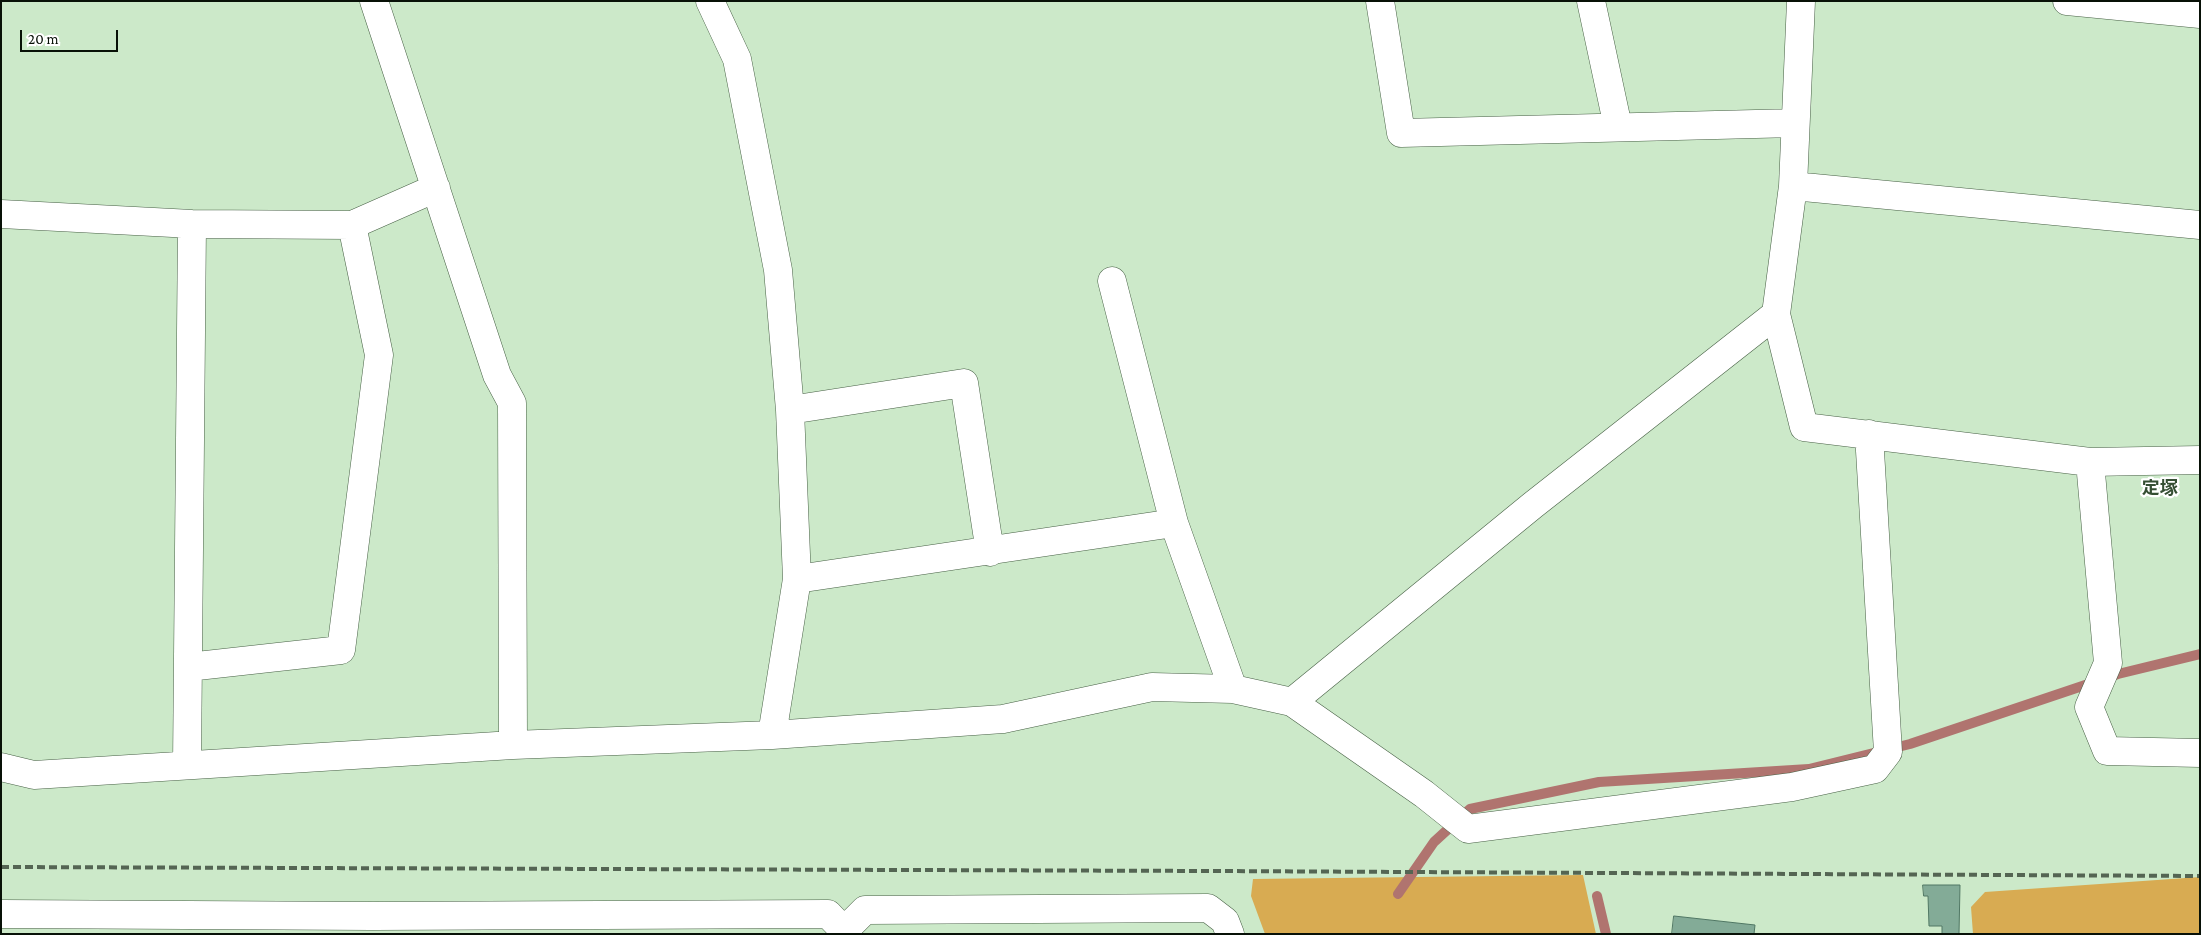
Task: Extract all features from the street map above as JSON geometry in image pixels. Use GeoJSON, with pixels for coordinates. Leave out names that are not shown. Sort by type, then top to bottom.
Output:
{"type":"FeatureCollection","features":[{"type":"Feature","properties":{"kind":"street"},"geometry":{"type":"LineString","coordinates":[[374,1],[497,375],[512,403],[513,746]]}},
{"type":"Feature","properties":{"kind":"street"},"geometry":{"type":"LineString","coordinates":[[710,1],[737,59],[778,270],[790,410],[797,579],[772,735]]}},
{"type":"Feature","properties":{"kind":"street"},"geometry":{"type":"LineString","coordinates":[[1380,1],[1401,133],[1795,123]]}},
{"type":"Feature","properties":{"kind":"street"},"geometry":{"type":"LineString","coordinates":[[1591,1],[1618,128]]}},
{"type":"Feature","properties":{"kind":"street"},"geometry":{"type":"LineString","coordinates":[[1802,1],[1793,186],[1776,314],[1804,427],[2090,462],[2200,460]]}},
{"type":"Feature","properties":{"kind":"street"},"geometry":{"type":"LineString","coordinates":[[2068,1],[2200,14]]}},
{"type":"Feature","properties":{"kind":"street"},"geometry":{"type":"LineString","coordinates":[[1793,186],[2200,225]]}},
{"type":"Feature","properties":{"kind":"street"},"geometry":{"type":"LineString","coordinates":[[1,214],[192,224],[352,224],[436,188]]}},
{"type":"Feature","properties":{"kind":"street"},"geometry":{"type":"LineString","coordinates":[[187,765],[192,224]]}},
{"type":"Feature","properties":{"kind":"street"},"geometry":{"type":"LineString","coordinates":[[188,667],[341,650],[378,355],[352,224]]}},
{"type":"Feature","properties":{"kind":"street"},"geometry":{"type":"LineString","coordinates":[[1112,281],[1174,524],[1233,689]]}},
{"type":"Feature","properties":{"kind":"street"},"geometry":{"type":"LineString","coordinates":[[1292,702],[1533,505],[1776,314]]}},
{"type":"Feature","properties":{"kind":"street"},"geometry":{"type":"LineString","coordinates":[[790,410],[964,383],[990,552]]}},
{"type":"Feature","properties":{"kind":"street"},"geometry":{"type":"LineString","coordinates":[[1,768],[34,775],[513,746],[772,735],[1003,719],[1152,687],[1233,689],[1292,702],[1424,794],[1468,829],[1792,787],[1875,769],[1888,752],[1869,434]]}},
{"type":"Feature","properties":{"kind":"street"},"geometry":{"type":"LineString","coordinates":[[2090,462],[2108,663],[2089,707],[2107,751],[2200,753]]}},
{"type":"Feature","properties":{"kind":"street"},"geometry":{"type":"LineString","coordinates":[[797,579],[1174,524]]}},
{"type":"Feature","properties":{"kind":"street"},"geometry":{"type":"LineString","coordinates":[[1,914],[383,916],[828,914],[846,932],[865,910],[1208,908],[1225,921],[1230,934]]}},
{"type":"Feature","properties":{"kind":"shaded area"},"geometry":{"type":"Polygon","coordinates":[[[1583,875],[1596,934],[1265,934],[1251,896],[1253,879],[1583,875]]]}},
{"type":"Feature","properties":{"kind":"shaded area"},"geometry":{"type":"Polygon","coordinates":[[[2200,877],[2200,934],[1973,934],[1971,907],[1985,892],[2200,877]]]}},
{"type":"Feature","properties":{"kind":"building"},"geometry":{"type":"Polygon","coordinates":[[[1923,885],[1960,885],[1959,934],[1942,934],[1942,926],[1929,926],[1928,896],[1924,896],[1923,885]]]}},
{"type":"Feature","properties":{"kind":"building"},"geometry":{"type":"Polygon","coordinates":[[[1674,916],[1755,925],[1754,934],[1672,934],[1674,916]]]}},
{"type":"Feature","properties":{"kind":"waterway"},"geometry":{"type":"LineString","coordinates":[[1398,894],[1434,842],[1470,809],[1599,782],[1809,769],[1910,744],[2118,674],[2200,654]]}},
{"type":"Feature","properties":{"kind":"waterway"},"geometry":{"type":"LineString","coordinates":[[1597,896],[1606,934]]}},
{"type":"Feature","properties":{"kind":"railway"},"geometry":{"type":"LineString","coordinates":[[1,867],[2200,876]]}},
{"type":"Feature","properties":{"kind":"district","name":"定塚"},"geometry":{"type":"Point","coordinates":[2160,488]}}]}
